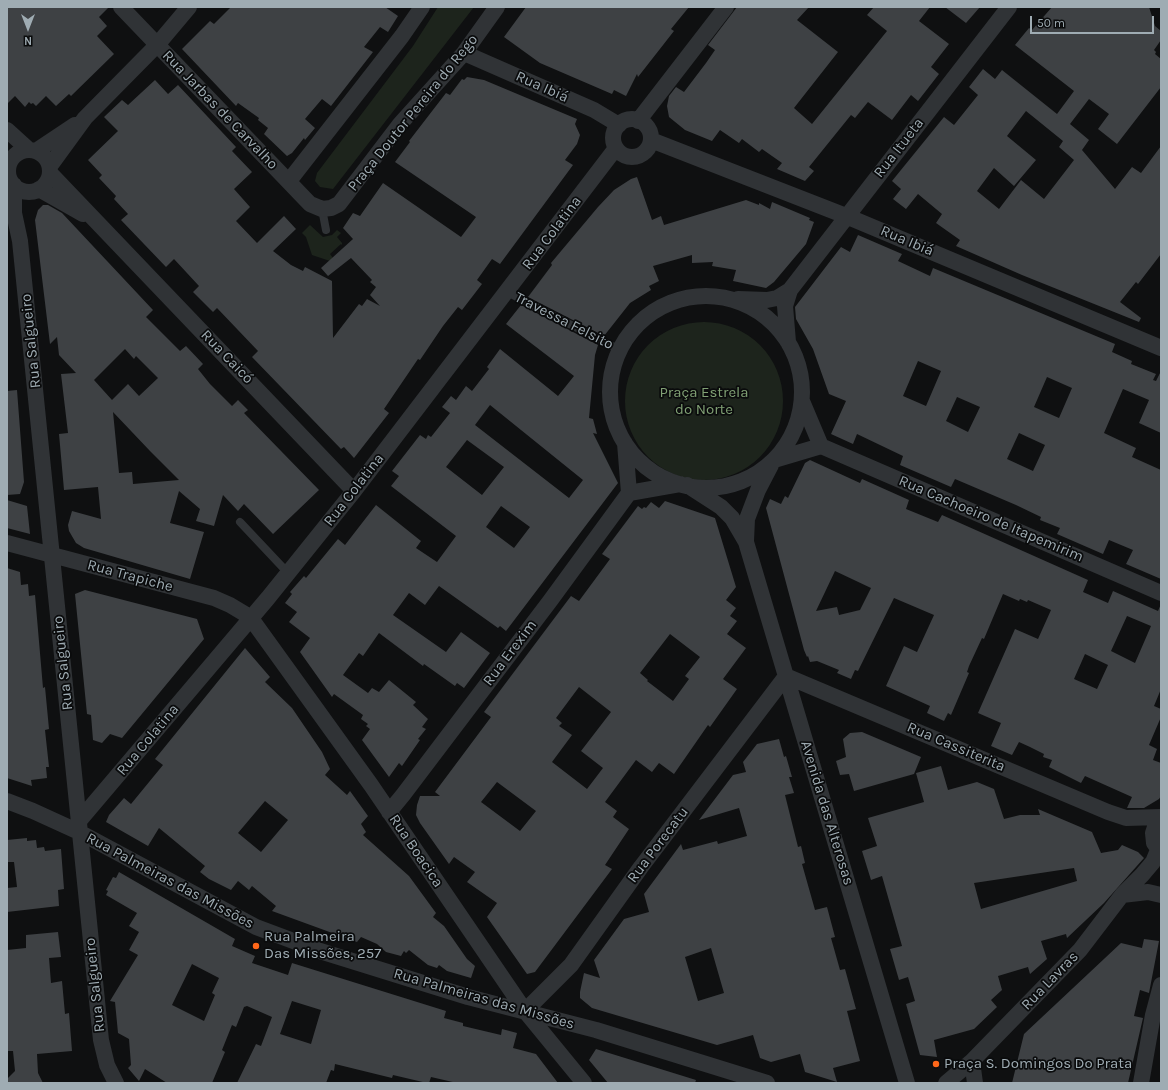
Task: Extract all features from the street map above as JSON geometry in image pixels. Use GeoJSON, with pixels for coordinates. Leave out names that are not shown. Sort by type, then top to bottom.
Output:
{"type":"FeatureCollection","features":[{"type":"Feature","properties":{"kind":"street","name":"Rua Jarbas de Carvalho"},"geometry":{"type":"LineString","coordinates":[[121,7],[310,204],[322,208]]}},
{"type":"Feature","properties":{"kind":"street"},"geometry":{"type":"LineString","coordinates":[[85,118],[33,150],[16,154],[9,159],[8,172],[20,187],[48,180],[50,169],[85,118],[157,45],[189,7]]}},
{"type":"Feature","properties":{"kind":"street"},"geometry":{"type":"LineString","coordinates":[[289,181],[402,36],[422,7]]}},
{"type":"Feature","properties":{"kind":"street","name":"Praça Doutor Pereira do Rego"},"geometry":{"type":"LineString","coordinates":[[322,208],[331,208],[339,204],[400,124],[464,53],[497,7]]}},
{"type":"Feature","properties":{"kind":"street"},"geometry":{"type":"LineString","coordinates":[[638,121],[726,7]]}},
{"type":"Feature","properties":{"kind":"street","name":"Rua Itueta"},"geometry":{"type":"LineString","coordinates":[[788,342],[785,306],[790,290],[1009,7]]}},
{"type":"Feature","properties":{"kind":"street","name":"Rua Ibiá"},"geometry":{"type":"LineString","coordinates":[[464,53],[594,110],[620,125]]}},
{"type":"Feature","properties":{"kind":"street"},"geometry":{"type":"LineString","coordinates":[[626,121],[638,121],[648,128],[651,140],[646,151],[635,157],[623,155],[616,148],[613,140],[614,134],[620,125],[626,121]]}},
{"type":"Feature","properties":{"kind":"street"},"geometry":{"type":"LineString","coordinates":[[7,130],[33,150],[42,154],[50,169]]}},
{"type":"Feature","properties":{"kind":"street","name":"Rua Ibiá"},"geometry":{"type":"LineString","coordinates":[[651,140],[846,216],[1161,348]]}},
{"type":"Feature","properties":{"kind":"street","name":"Rua Colatina"},"geometry":{"type":"LineString","coordinates":[[79,827],[354,491],[616,148]]}},
{"type":"Feature","properties":{"kind":"street","name":"Rua Caicó"},"geometry":{"type":"LineString","coordinates":[[50,169],[99,223],[354,491]]}},
{"type":"Feature","properties":{"kind":"street","name":"Rua Caicó"},"geometry":{"type":"LineString","coordinates":[[20,187],[99,223]]}},
{"type":"Feature","properties":{"kind":"street","name":"Rua Salgueiro"},"geometry":{"type":"LineString","coordinates":[[20,187],[14,213],[20,241],[101,1040],[107,1065],[116,1083]]}},
{"type":"Feature","properties":{"kind":"street","name":"Rua Itueta"},"geometry":{"type":"LineString","coordinates":[[726,299],[767,300],[777,298],[790,290]]}},
{"type":"Feature","properties":{"kind":"street"},"geometry":{"type":"LineString","coordinates":[[697,297],[726,299],[743,304],[757,311],[770,321],[788,342],[801,375],[802,400],[798,422],[792,436],[773,461],[760,471],[731,484],[700,488],[684,485],[655,473],[642,464],[624,442],[616,425],[610,394],[615,363],[620,350],[640,323],[666,306],[681,300],[697,297]]}},
{"type":"Feature","properties":{"kind":"street"},"geometry":{"type":"LineString","coordinates":[[773,461],[820,446],[802,400]]}},
{"type":"Feature","properties":{"kind":"street"},"geometry":{"type":"LineString","coordinates":[[624,442],[629,493],[684,485]]}},
{"type":"Feature","properties":{"kind":"street","name":"Rua Cachoeiro de Itapemirim"},"geometry":{"type":"LineString","coordinates":[[820,446],[1161,593]]}},
{"type":"Feature","properties":{"kind":"street","name":"Avenida das Alterosas"},"geometry":{"type":"LineString","coordinates":[[746,542],[747,519],[758,490],[773,461]]}},
{"type":"Feature","properties":{"kind":"street","name":"Avenida das Alterosas"},"geometry":{"type":"LineString","coordinates":[[684,485],[721,507],[732,518],[746,542],[907,1083]]}},
{"type":"Feature","properties":{"kind":"street","name":"Rua Erexim"},"geometry":{"type":"LineString","coordinates":[[389,812],[403,796],[526,633],[629,493]]}},
{"type":"Feature","properties":{"kind":"street","name":"Rua Trapiche"},"geometry":{"type":"LineString","coordinates":[[7,543],[214,598],[230,605],[250,617]]}},
{"type":"Feature","properties":{"kind":"street","name":"Rua Boacica"},"geometry":{"type":"LineString","coordinates":[[250,617],[268,640],[389,812],[525,1011],[584,1083]]}},
{"type":"Feature","properties":{"kind":"street","name":"Rua Cassiterita"},"geometry":{"type":"LineString","coordinates":[[786,676],[1126,818],[1158,849]]}},
{"type":"Feature","properties":{"kind":"street","name":"Rua Porecatu"},"geometry":{"type":"LineString","coordinates":[[525,1011],[571,965],[641,867],[786,676]]}},
{"type":"Feature","properties":{"kind":"street","name":"Rua Palmeiras das Missões"},"geometry":{"type":"LineString","coordinates":[[7,801],[79,827],[256,927],[320,951],[468,997],[596,1030],[767,1083]]}},
{"type":"Feature","properties":{"kind":"street"},"geometry":{"type":"LineString","coordinates":[[1158,849],[1153,833],[1156,824],[1161,817]]}},
{"type":"Feature","properties":{"kind":"street","name":"Rua Cassiterita"},"geometry":{"type":"LineString","coordinates":[[1126,818],[1161,817]]}},
{"type":"Feature","properties":{"kind":"street","name":"Rua Lavras"},"geometry":{"type":"LineString","coordinates":[[946,1083],[972,1061],[1080,950],[1122,895],[1153,862],[1158,849]]}},
{"type":"Feature","properties":{"kind":"street"},"geometry":{"type":"LineString","coordinates":[[1122,895],[1148,892],[1161,895]]}},
{"type":"Feature","properties":{"kind":"street"},"geometry":{"type":"LineString","coordinates":[[1141,1083],[1157,1014],[1161,985]]}},
{"type":"Feature","properties":{"kind":"street"},"geometry":{"type":"LineString","coordinates":[[972,1061],[975,1083]]}},
{"type":"Feature","properties":{"kind":"lane"},"geometry":{"type":"LineString","coordinates":[[322,208],[326,230]]}},
{"type":"Feature","properties":{"kind":"lane","name":"Travessa Felsito"},"geometry":{"type":"LineString","coordinates":[[507,292],[620,350]]}},
{"type":"Feature","properties":{"kind":"lane"},"geometry":{"type":"LineString","coordinates":[[240,522],[288,572]]}},
{"type":"Feature","properties":{"kind":"green space"},"geometry":{"type":"Polygon","coordinates":[[[438,7],[474,7],[333,189],[320,187],[315,181],[317,173],[413,46],[438,7]]]}},
{"type":"Feature","properties":{"kind":"green space"},"geometry":{"type":"Polygon","coordinates":[[[310,225],[323,237],[332,235],[337,230],[341,233],[337,237],[342,245],[341,244],[330,254],[333,258],[330,261],[312,255],[306,237],[302,233],[310,225]]]}},
{"type":"Feature","properties":{"kind":"green space","name":"Praça Estrela do Norte"},"geometry":{"type":"Polygon","coordinates":[[[712,322],[727,325],[741,331],[760,345],[770,357],[780,378],[783,401],[780,424],[770,445],[760,457],[748,467],[727,477],[712,480],[696,480],[681,477],[660,467],[648,457],[638,445],[628,424],[626,416],[625,393],[628,378],[638,357],[648,345],[660,335],[681,325],[689,323],[712,322]]]}},
{"type":"Feature","properties":{"kind":"building"},"geometry":{"type":"Polygon","coordinates":[[[7,7],[109,7],[99,17],[107,26],[97,36],[114,54],[71,96],[69,94],[56,106],[46,96],[36,106],[29,102],[25,107],[15,96],[7,104],[7,7]]]}},
{"type":"Feature","properties":{"kind":"building"},"geometry":{"type":"Polygon","coordinates":[[[231,7],[385,7],[398,16],[388,32],[380,27],[364,47],[373,52],[331,106],[322,99],[305,119],[315,128],[305,140],[304,138],[292,153],[287,156],[264,134],[268,128],[258,120],[259,118],[238,103],[236,106],[182,49],[210,21],[214,24],[231,7]]]}},
{"type":"Feature","properties":{"kind":"building"},"geometry":{"type":"Polygon","coordinates":[[[526,7],[689,7],[671,29],[674,31],[638,77],[637,74],[626,96],[614,90],[612,94],[540,63],[504,37],[526,7]]]}},
{"type":"Feature","properties":{"kind":"building"},"geometry":{"type":"Polygon","coordinates":[[[737,7],[809,7],[797,20],[838,52],[794,108],[812,124],[887,31],[867,15],[874,7],[930,7],[919,21],[949,44],[931,67],[939,74],[918,101],[911,95],[892,120],[868,102],[855,118],[851,115],[809,167],[814,171],[805,181],[777,169],[782,163],[762,149],[759,152],[742,139],[739,143],[720,130],[712,141],[685,130],[669,117],[667,106],[669,96],[676,87],[684,92],[715,50],[708,45],[737,7]]]}},
{"type":"Feature","properties":{"kind":"building"},"geometry":{"type":"Polygon","coordinates":[[[945,7],[980,7],[966,23],[945,7]]]}},
{"type":"Feature","properties":{"kind":"building"},"geometry":{"type":"Polygon","coordinates":[[[1052,7],[1149,7],[1155,26],[1161,31],[1161,40],[1154,50],[1156,52],[1155,54],[1161,59],[1161,87],[1117,144],[1098,129],[1109,114],[1089,99],[1070,124],[1089,140],[1082,150],[1115,189],[1132,167],[1141,173],[1161,146],[1161,254],[1138,284],[1136,282],[1120,302],[1141,318],[1139,322],[1022,275],[956,246],[960,240],[936,223],[942,214],[918,194],[906,209],[893,199],[901,189],[892,181],[944,117],[954,125],[978,95],[969,87],[983,69],[995,79],[1002,70],[1057,114],[1074,91],[1015,45],[1029,28],[1032,30],[1052,7]],[[1026,111],[1007,136],[1036,160],[1014,186],[994,168],[977,191],[999,209],[1021,180],[1044,199],[1074,160],[1059,147],[1063,141],[1026,111]]]}},
{"type":"Feature","properties":{"kind":"building"},"geometry":{"type":"Polygon","coordinates":[[[467,77],[484,80],[577,119],[575,124],[580,135],[577,144],[565,160],[573,165],[500,264],[492,259],[477,280],[482,284],[462,310],[458,307],[420,360],[418,359],[384,409],[389,413],[354,458],[344,447],[341,449],[252,357],[258,351],[217,308],[213,312],[193,292],[199,286],[174,259],[166,267],[121,220],[128,214],[114,199],[116,196],[99,178],[102,175],[88,160],[118,131],[104,117],[122,100],[128,105],[155,80],[168,94],[178,85],[236,147],[232,151],[252,172],[234,189],[250,207],[236,221],[257,243],[284,216],[296,229],[273,251],[291,265],[303,271],[305,267],[332,281],[333,338],[359,304],[362,306],[367,299],[380,306],[370,295],[376,287],[370,282],[372,280],[351,258],[328,276],[321,268],[353,239],[343,228],[353,213],[360,216],[383,183],[461,237],[476,217],[395,162],[410,142],[409,141],[446,93],[450,95],[462,79],[464,80],[467,77]]]}},
{"type":"Feature","properties":{"kind":"building"},"geometry":{"type":"Polygon","coordinates":[[[637,177],[652,220],[661,216],[664,225],[746,200],[759,205],[759,203],[770,209],[772,202],[810,218],[809,220],[814,222],[806,244],[774,282],[766,288],[733,281],[736,270],[712,266],[713,262],[692,263],[692,255],[653,266],[659,281],[649,286],[651,290],[630,303],[604,336],[528,297],[552,265],[551,263],[598,207],[614,190],[631,179],[637,177]]]}},
{"type":"Feature","properties":{"kind":"building"},"geometry":{"type":"Polygon","coordinates":[[[43,205],[48,205],[62,213],[153,310],[146,317],[180,351],[186,346],[203,364],[198,369],[210,384],[232,406],[238,400],[248,410],[244,413],[319,490],[273,534],[244,504],[238,511],[223,495],[214,526],[196,521],[200,509],[179,491],[170,523],[204,532],[190,579],[84,548],[76,543],[69,531],[68,525],[72,511],[101,519],[98,487],[64,490],[59,434],[68,433],[61,374],[76,373],[59,355],[57,337],[50,344],[35,220],[38,210],[43,205]],[[125,349],[94,380],[112,400],[128,384],[139,396],[158,378],[136,356],[134,359],[125,349]],[[113,412],[119,473],[132,472],[133,484],[179,480],[150,451],[113,412]]]}},
{"type":"Feature","properties":{"kind":"building"},"geometry":{"type":"Polygon","coordinates":[[[858,235],[902,254],[898,261],[930,276],[933,268],[1115,344],[1112,352],[1132,361],[1131,364],[1156,374],[1153,380],[1156,381],[1161,371],[1161,433],[1139,423],[1149,400],[1123,389],[1104,433],[1136,448],[1132,457],[1161,470],[1161,579],[1126,564],[1133,550],[1109,540],[1103,554],[1057,534],[1060,528],[1040,520],[1041,517],[1016,505],[955,479],[951,487],[900,465],[903,456],[857,434],[853,444],[831,434],[846,401],[829,394],[813,349],[796,319],[795,307],[841,247],[850,252],[858,235]],[[918,361],[903,396],[926,406],[941,371],[918,361]],[[1047,377],[1034,407],[1059,418],[1072,388],[1047,377]],[[957,397],[946,421],[968,432],[980,407],[957,397]],[[1019,433],[1007,459],[1033,471],[1045,445],[1019,433]]]}},
{"type":"Feature","properties":{"kind":"building"},"geometry":{"type":"Polygon","coordinates":[[[521,305],[598,345],[595,355],[589,418],[593,419],[597,434],[593,433],[618,483],[506,631],[500,626],[498,628],[439,586],[425,605],[409,593],[393,615],[446,652],[461,632],[490,653],[464,688],[457,683],[455,686],[424,664],[423,666],[379,633],[363,656],[359,653],[343,675],[368,693],[372,688],[379,692],[389,680],[416,702],[413,705],[428,719],[422,727],[426,729],[418,739],[420,740],[402,766],[399,763],[389,777],[362,740],[370,729],[366,726],[368,724],[361,719],[363,715],[334,694],[332,697],[300,652],[310,638],[289,622],[297,612],[285,603],[292,594],[290,592],[304,576],[306,578],[338,539],[345,545],[376,505],[421,541],[416,548],[437,562],[456,536],[391,486],[399,476],[392,471],[420,435],[426,439],[428,435],[431,437],[450,413],[442,407],[451,396],[456,400],[466,386],[472,391],[489,369],[487,367],[500,349],[558,396],[574,376],[506,324],[521,305]],[[490,405],[475,425],[569,498],[583,480],[490,405]],[[467,440],[446,467],[482,495],[504,467],[467,440]],[[501,506],[486,527],[514,548],[530,527],[501,506]]]}},
{"type":"Feature","properties":{"kind":"building"},"geometry":{"type":"Polygon","coordinates":[[[17,390],[24,482],[20,494],[7,495],[7,391],[17,390]]]}},
{"type":"Feature","properties":{"kind":"building"},"geometry":{"type":"Polygon","coordinates":[[[810,460],[860,483],[862,479],[909,500],[906,509],[938,522],[942,515],[1088,580],[1083,592],[1108,603],[1113,591],[1158,611],[1161,604],[1161,689],[1154,706],[1161,709],[1161,717],[1149,745],[1157,749],[1153,760],[1161,763],[1161,796],[1159,799],[1144,808],[1127,808],[1132,797],[1085,776],[1081,783],[1049,767],[1052,760],[1043,757],[1044,754],[1030,747],[1019,742],[1012,755],[991,746],[1001,723],[978,713],[1015,629],[1038,639],[1051,610],[1028,600],[1027,602],[1020,599],[1019,601],[1003,594],[984,639],[982,638],[969,666],[967,672],[969,673],[951,715],[948,713],[944,721],[927,713],[930,706],[886,686],[904,646],[917,652],[934,615],[894,598],[858,671],[855,670],[851,679],[837,673],[839,670],[817,661],[810,662],[804,650],[766,508],[770,499],[781,504],[785,496],[788,498],[805,463],[810,460]],[[835,571],[816,611],[837,607],[839,615],[860,610],[871,588],[835,571]],[[1127,616],[1111,651],[1135,663],[1151,626],[1127,616]],[[1085,654],[1074,679],[1097,689],[1108,665],[1085,654]]]}},
{"type":"Feature","properties":{"kind":"building"},"geometry":{"type":"Polygon","coordinates":[[[7,500],[27,506],[30,534],[7,528],[7,500]]]}},
{"type":"Feature","properties":{"kind":"building"},"geometry":{"type":"Polygon","coordinates":[[[665,501],[715,518],[736,587],[726,600],[736,608],[730,616],[737,621],[727,634],[746,648],[723,679],[737,689],[710,727],[708,725],[674,774],[659,763],[652,772],[636,760],[605,802],[617,811],[613,817],[629,829],[605,865],[612,869],[535,972],[527,974],[487,917],[497,903],[467,882],[475,872],[454,857],[449,864],[420,823],[416,815],[417,805],[420,796],[440,796],[435,792],[491,717],[484,712],[571,596],[579,601],[610,559],[602,554],[638,506],[642,509],[644,507],[646,508],[651,502],[659,508],[665,501]],[[670,634],[640,673],[648,680],[647,681],[673,701],[689,679],[685,676],[700,657],[670,634]],[[579,687],[556,718],[562,723],[559,726],[572,735],[552,762],[587,789],[603,768],[581,751],[611,712],[579,687]],[[497,782],[481,802],[520,831],[536,811],[497,782]]]}},
{"type":"Feature","properties":{"kind":"building"},"geometry":{"type":"Polygon","coordinates":[[[7,568],[20,572],[21,585],[28,584],[29,596],[35,595],[43,688],[45,687],[49,729],[45,730],[49,767],[46,767],[47,778],[31,780],[32,786],[7,778],[7,568]]]}},
{"type":"Feature","properties":{"kind":"building"},"geometry":{"type":"Polygon","coordinates":[[[85,590],[197,619],[204,639],[122,738],[110,734],[102,743],[93,740],[91,715],[87,714],[75,594],[85,590]]]}},
{"type":"Feature","properties":{"kind":"building"},"geometry":{"type":"Polygon","coordinates":[[[245,648],[270,677],[265,682],[292,708],[322,752],[330,769],[325,775],[347,795],[350,791],[368,816],[361,824],[366,832],[363,835],[409,876],[436,913],[433,917],[444,926],[467,959],[475,966],[471,978],[447,971],[439,965],[437,968],[428,965],[409,950],[406,953],[404,951],[401,956],[386,952],[377,944],[361,937],[357,942],[272,911],[276,906],[252,886],[249,890],[238,881],[231,890],[209,879],[200,872],[205,866],[159,828],[148,846],[106,822],[109,815],[124,798],[131,804],[163,765],[155,759],[245,648]],[[265,801],[238,833],[261,852],[288,820],[265,801]]]}},
{"type":"Feature","properties":{"kind":"building"},"geometry":{"type":"Polygon","coordinates":[[[862,732],[921,757],[914,774],[854,791],[849,774],[840,775],[836,761],[846,757],[843,739],[850,733],[862,732]]]}},
{"type":"Feature","properties":{"kind":"building"},"geometry":{"type":"Polygon","coordinates":[[[779,739],[784,757],[786,756],[792,777],[789,777],[794,793],[785,795],[798,847],[801,846],[805,863],[802,864],[815,910],[827,907],[835,937],[831,938],[840,970],[845,969],[856,1009],[847,1011],[860,1061],[833,1068],[837,1082],[805,1072],[800,1054],[771,1062],[760,1058],[753,1035],[717,1045],[592,1008],[580,998],[584,973],[600,978],[594,960],[624,919],[649,912],[644,894],[681,844],[683,850],[717,841],[718,844],[747,836],[739,808],[699,820],[733,775],[746,772],[743,762],[757,744],[779,739]],[[711,948],[685,957],[698,1001],[724,993],[711,948]]]}},
{"type":"Feature","properties":{"kind":"building"},"geometry":{"type":"Polygon","coordinates":[[[941,766],[948,790],[977,782],[994,789],[1004,819],[1020,815],[1040,815],[1038,809],[1092,832],[1101,853],[1118,850],[1122,845],[1138,852],[1144,858],[1104,903],[1067,938],[1066,934],[1041,941],[1047,959],[1030,974],[1028,967],[998,976],[1002,990],[991,1000],[997,1007],[974,1029],[934,1040],[937,1057],[920,1055],[906,1004],[915,1001],[908,977],[899,980],[890,949],[902,946],[882,876],[871,880],[862,851],[877,846],[868,818],[924,802],[916,773],[941,766]],[[1074,868],[974,883],[981,909],[1077,881],[1074,868]]]}},
{"type":"Feature","properties":{"kind":"building"},"geometry":{"type":"Polygon","coordinates":[[[27,838],[27,841],[36,840],[37,848],[44,847],[45,851],[61,849],[64,889],[58,890],[59,906],[7,912],[7,888],[17,887],[14,862],[7,862],[7,840],[27,838]]]}},
{"type":"Feature","properties":{"kind":"building"},"geometry":{"type":"Polygon","coordinates":[[[119,872],[235,939],[232,946],[255,956],[252,963],[288,975],[292,963],[446,1011],[444,1018],[463,1023],[463,1026],[501,1035],[502,1029],[517,1033],[513,1048],[536,1054],[558,1083],[457,1083],[431,1077],[429,1083],[427,1083],[393,1075],[392,1078],[335,1064],[334,1071],[331,1070],[326,1083],[237,1083],[256,1044],[261,1046],[272,1017],[247,1006],[244,1007],[236,1027],[232,1025],[222,1050],[225,1052],[212,1083],[167,1083],[145,1069],[139,1081],[128,1068],[131,1065],[129,1039],[118,1033],[115,1002],[110,1001],[138,955],[129,950],[139,932],[129,926],[137,913],[106,895],[108,891],[106,890],[113,877],[116,878],[119,872]],[[192,964],[172,1005],[204,1021],[215,995],[212,993],[219,978],[192,964]],[[292,1001],[280,1034],[311,1044],[321,1010],[292,1001]]]}},
{"type":"Feature","properties":{"kind":"building"},"geometry":{"type":"Polygon","coordinates":[[[58,932],[61,957],[49,958],[51,983],[62,981],[65,1014],[69,1013],[72,1051],[37,1054],[38,1073],[43,1083],[7,1083],[7,1079],[15,1071],[13,1051],[7,1051],[7,950],[26,948],[26,935],[58,932]]]}},
{"type":"Feature","properties":{"kind":"building"},"geometry":{"type":"Polygon","coordinates":[[[1144,939],[1159,941],[1149,993],[1140,990],[1134,1016],[1143,1018],[1128,1083],[1012,1083],[1024,1034],[1121,943],[1142,948],[1144,939]]]}},
{"type":"Feature","properties":{"kind":"building"},"geometry":{"type":"Polygon","coordinates":[[[596,1049],[696,1080],[695,1083],[608,1083],[589,1060],[596,1049]]]}},
{"type":"Feature","properties":{"kind":"place","name":"Rua Palmeira Das Missões, 257"},"geometry":{"type":"Point","coordinates":[256,946]}},
{"type":"Feature","properties":{"kind":"place","name":"Praça S. Domingos Do Prata"},"geometry":{"type":"Point","coordinates":[936,1064]}}]}
